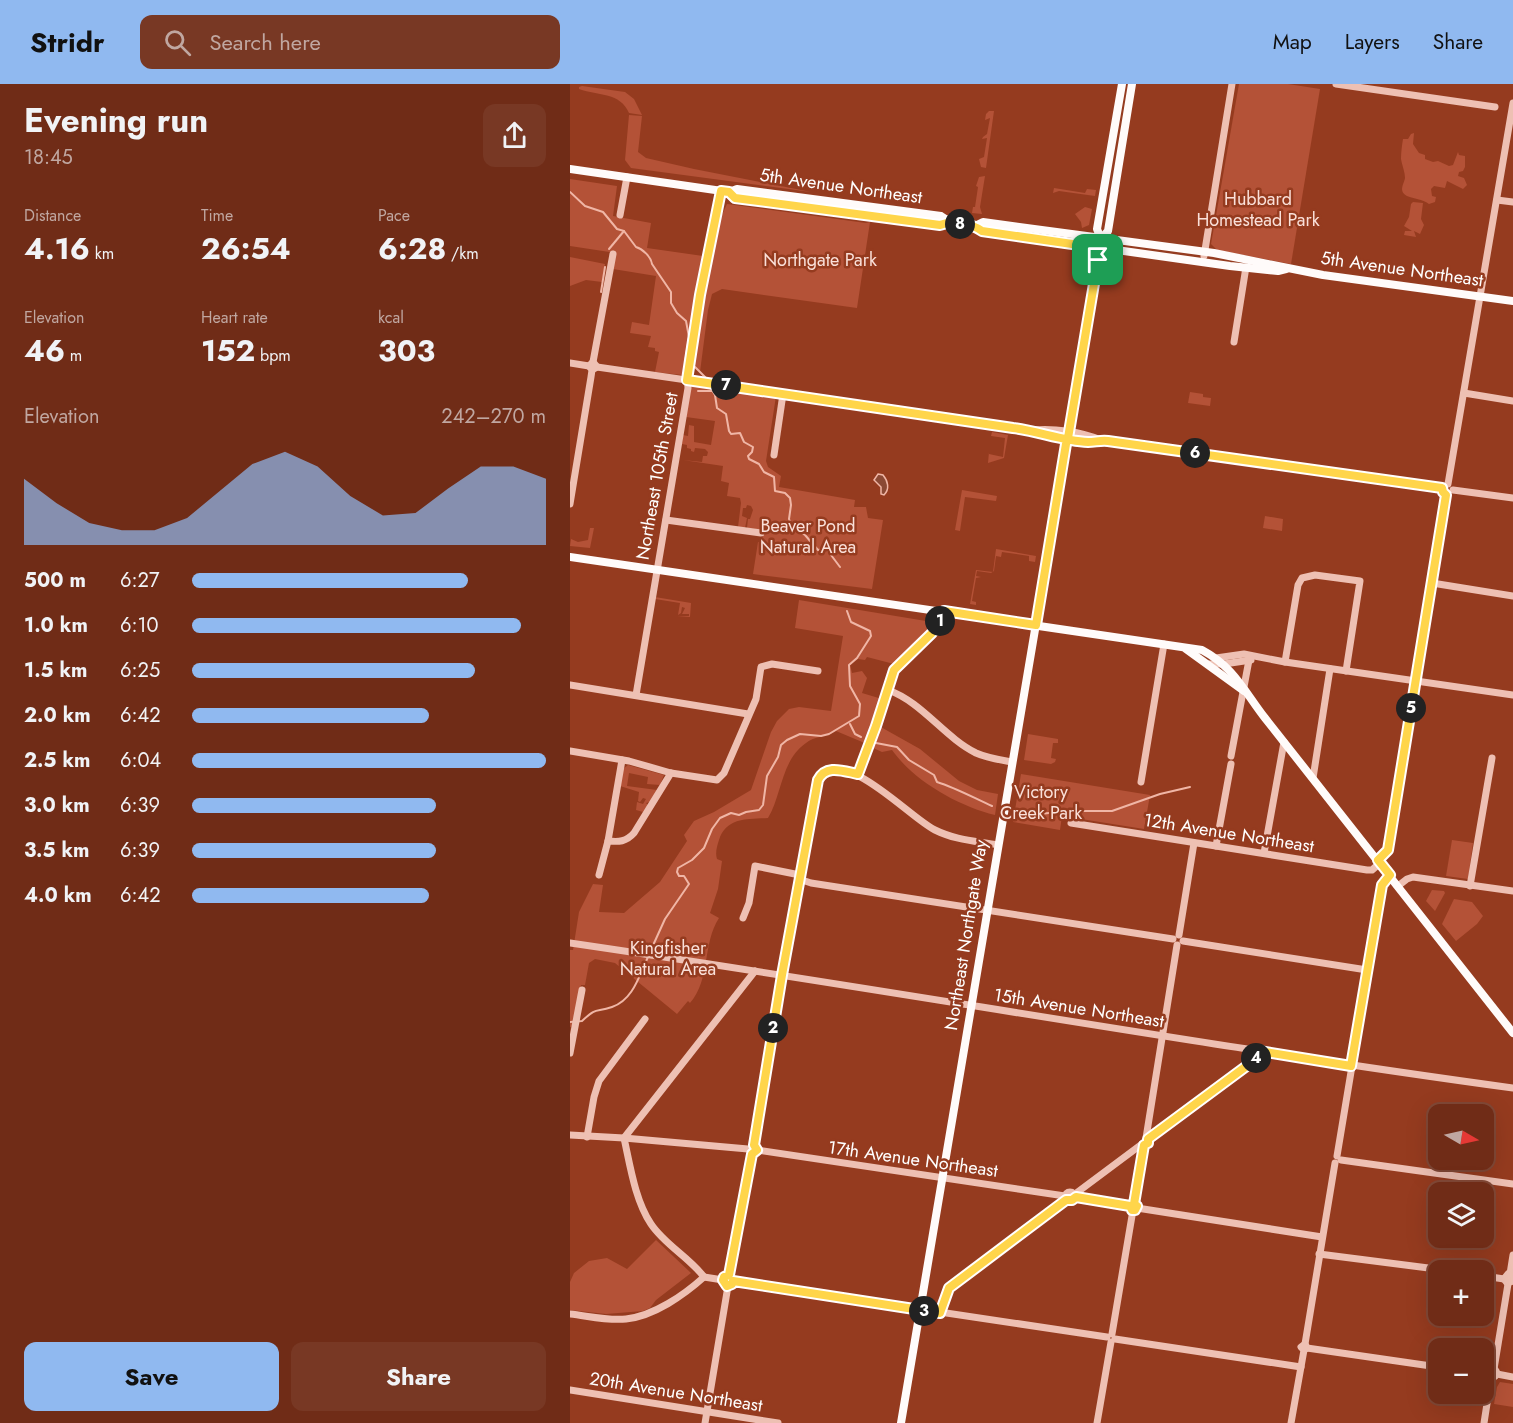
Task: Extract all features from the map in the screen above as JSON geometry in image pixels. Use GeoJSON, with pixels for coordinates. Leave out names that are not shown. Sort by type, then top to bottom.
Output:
{"type":"FeatureCollection","features":[{"type":"Feature","properties":{"kind":"main road"},"geometry":{"type":"LineString","coordinates":[[1123,84],[1127,117]]}},
{"type":"Feature","properties":{"kind":"main road","name":"Northeast Northgate Way"},"geometry":{"type":"LineString","coordinates":[[901,1423],[1100,244],[1097,229],[1123,84]]}},
{"type":"Feature","properties":{"kind":"main road","name":"Northeast Northgate Way"},"geometry":{"type":"LineString","coordinates":[[1100,244],[1108,231],[1132,84]]}},
{"type":"Feature","properties":{"kind":"main road","name":"5th Avenue Northeast"},"geometry":{"type":"LineString","coordinates":[[570,169],[725,192],[735,198],[940,225],[948,222],[975,226],[983,222],[1100,244],[1203,257],[1246,267],[1278,271],[1286,269]]}},
{"type":"Feature","properties":{"kind":"main road","name":"5th Avenue Northeast"},"geometry":{"type":"LineString","coordinates":[[1203,257],[1214,253],[1279,265],[1286,269],[1513,301]]}},
{"type":"Feature","properties":{"kind":"main road"},"geometry":{"type":"LineString","coordinates":[[570,557],[1186,648],[1224,664],[1238,678],[1244,691]]}},
{"type":"Feature","properties":{"kind":"main road"},"geometry":{"type":"LineString","coordinates":[[1213,661],[1244,691],[1513,1033]]}},
{"type":"Feature","properties":{"kind":"street"},"geometry":{"type":"LineString","coordinates":[[1203,257],[1232,84]]}},
{"type":"Feature","properties":{"kind":"street"},"geometry":{"type":"LineString","coordinates":[[1336,84],[1496,107]]}},
{"type":"Feature","properties":{"kind":"street"},"geometry":{"type":"LineString","coordinates":[[1379,862],[1388,850],[1513,107]]}},
{"type":"Feature","properties":{"kind":"street"},"geometry":{"type":"LineString","coordinates":[[621,215],[627,177]]}},
{"type":"Feature","properties":{"kind":"street","name":"Northeast 105th Street"},"geometry":{"type":"LineString","coordinates":[[636,695],[688,388],[687,380],[700,295],[725,192]]}},
{"type":"Feature","properties":{"kind":"street"},"geometry":{"type":"LineString","coordinates":[[1497,200],[1513,202]]}},
{"type":"Feature","properties":{"kind":"street"},"geometry":{"type":"LineString","coordinates":[[570,504],[613,254]]}},
{"type":"Feature","properties":{"kind":"street"},"geometry":{"type":"LineString","coordinates":[[1234,342],[1246,267]]}},
{"type":"Feature","properties":{"kind":"street"},"geometry":{"type":"LineString","coordinates":[[570,363],[1032,430],[1045,435],[1068,435],[1088,442],[1104,440],[1513,498]]}},
{"type":"Feature","properties":{"kind":"street"},"geometry":{"type":"LineString","coordinates":[[1464,393],[1513,401]]}},
{"type":"Feature","properties":{"kind":"street"},"geometry":{"type":"LineString","coordinates":[[774,455],[783,394]]}},
{"type":"Feature","properties":{"kind":"street"},"geometry":{"type":"LineString","coordinates":[[666,520],[760,533]]}},
{"type":"Feature","properties":{"kind":"street"},"geometry":{"type":"LineString","coordinates":[[1285,662],[1298,585],[1305,577],[1315,575],[1360,581],[1346,671]]}},
{"type":"Feature","properties":{"kind":"street"},"geometry":{"type":"LineString","coordinates":[[1432,583],[1513,596]]}},
{"type":"Feature","properties":{"kind":"street"},"geometry":{"type":"LineString","coordinates":[[858,774],[897,665],[932,633],[944,611]]}},
{"type":"Feature","properties":{"kind":"street"},"geometry":{"type":"LineString","coordinates":[[1141,782],[1164,644]]}},
{"type":"Feature","properties":{"kind":"street"},"geometry":{"type":"LineString","coordinates":[[1213,661],[1239,654],[1513,695]]}},
{"type":"Feature","properties":{"kind":"street"},"geometry":{"type":"LineString","coordinates":[[1224,664],[1263,658]]}},
{"type":"Feature","properties":{"kind":"street"},"geometry":{"type":"LineString","coordinates":[[1216,846],[1250,660]]}},
{"type":"Feature","properties":{"kind":"street"},"geometry":{"type":"LineString","coordinates":[[570,751],[622,760],[671,773],[717,780],[724,773],[756,699],[761,667],[772,664],[818,671]]}},
{"type":"Feature","properties":{"kind":"street"},"geometry":{"type":"LineString","coordinates":[[1313,778],[1330,669]]}},
{"type":"Feature","properties":{"kind":"street"},"geometry":{"type":"LineString","coordinates":[[570,685],[748,714]]}},
{"type":"Feature","properties":{"kind":"street"},"geometry":{"type":"LineString","coordinates":[[888,690],[904,697],[972,751],[1012,762]]}},
{"type":"Feature","properties":{"kind":"street"},"geometry":{"type":"LineString","coordinates":[[1264,853],[1284,742]]}},
{"type":"Feature","properties":{"kind":"street"},"geometry":{"type":"LineString","coordinates":[[1470,886],[1492,758]]}},
{"type":"Feature","properties":{"kind":"street"},"geometry":{"type":"LineString","coordinates":[[599,875],[608,841],[622,760]]}},
{"type":"Feature","properties":{"kind":"street"},"geometry":{"type":"LineString","coordinates":[[705,1423],[799,877],[814,795],[821,774],[830,770],[858,774],[933,829],[964,840],[998,846]]}},
{"type":"Feature","properties":{"kind":"street"},"geometry":{"type":"LineString","coordinates":[[608,841],[622,842],[634,833],[671,773]]}},
{"type":"Feature","properties":{"kind":"street","name":"12th Avenue Northeast"},"geometry":{"type":"LineString","coordinates":[[1071,823],[1367,870],[1372,870],[1379,862]]}},
{"type":"Feature","properties":{"kind":"street"},"geometry":{"type":"LineString","coordinates":[[1096,1423],[1194,843]]}},
{"type":"Feature","properties":{"kind":"street"},"geometry":{"type":"LineString","coordinates":[[743,918],[749,903],[756,866],[795,874],[811,882],[1367,970]]}},
{"type":"Feature","properties":{"kind":"street"},"geometry":{"type":"LineString","coordinates":[[1291,1423],[1322,1237],[1338,1160],[1351,1066],[1382,885],[1390,875]]}},
{"type":"Feature","properties":{"kind":"street"},"geometry":{"type":"LineString","coordinates":[[1398,886],[1411,877],[1513,891]]}},
{"type":"Feature","properties":{"kind":"street","name":"15th Avenue Northeast"},"geometry":{"type":"LineString","coordinates":[[570,943],[755,970],[1351,1066],[1513,1089]]}},
{"type":"Feature","properties":{"kind":"street"},"geometry":{"type":"LineString","coordinates":[[755,970],[624,1138],[640,1200],[651,1223],[669,1243],[696,1266],[704,1277],[1301,1367]]}},
{"type":"Feature","properties":{"kind":"street"},"geometry":{"type":"LineString","coordinates":[[570,1053],[582,990]]}},
{"type":"Feature","properties":{"kind":"street"},"geometry":{"type":"LineString","coordinates":[[587,1137],[599,1082],[645,1019]]}},
{"type":"Feature","properties":{"kind":"street"},"geometry":{"type":"LineString","coordinates":[[940,1313],[949,1288],[1065,1198],[1072,1200],[1145,1141],[1252,1062],[1259,1051]]}},
{"type":"Feature","properties":{"kind":"street","name":"17th Avenue Northeast"},"geometry":{"type":"LineString","coordinates":[[570,1135],[753,1150],[1065,1198]]}},
{"type":"Feature","properties":{"kind":"street"},"geometry":{"type":"LineString","coordinates":[[1338,1160],[1513,1184]]}},
{"type":"Feature","properties":{"kind":"street"},"geometry":{"type":"LineString","coordinates":[[1076,1195],[1134,1207],[1322,1237]]}},
{"type":"Feature","properties":{"kind":"street"},"geometry":{"type":"LineString","coordinates":[[1319,1254],[1428,1268]]}},
{"type":"Feature","properties":{"kind":"street"},"geometry":{"type":"LineString","coordinates":[[1494,1358],[1513,1255]]}},
{"type":"Feature","properties":{"kind":"street"},"geometry":{"type":"LineString","coordinates":[[570,1314],[614,1319],[641,1316],[692,1288],[704,1277]]}},
{"type":"Feature","properties":{"kind":"street"},"geometry":{"type":"LineString","coordinates":[[1494,1277],[1510,1279]]}},
{"type":"Feature","properties":{"kind":"street"},"geometry":{"type":"LineString","coordinates":[[1305,1348],[1428,1366]]}},
{"type":"Feature","properties":{"kind":"street"},"geometry":{"type":"LineString","coordinates":[[1494,1374],[1513,1377]]}},
{"type":"Feature","properties":{"kind":"street","name":"20th Avenue Northeast"},"geometry":{"type":"LineString","coordinates":[[570,1390],[778,1423]]}},
{"type":"Feature","properties":{"kind":"street"},"geometry":{"type":"LineString","coordinates":[[1484,1423],[1487,1404]]}},
{"type":"Feature","properties":{"kind":"green space","name":"Hubbard Homestead Park"},"geometry":{"type":"Polygon","coordinates":[[[1239,84],[1288,84],[1320,89],[1291,264],[1217,250],[1211,244],[1239,84]]]}},
{"type":"Feature","properties":{"kind":"green space"},"geometry":{"type":"Polygon","coordinates":[[[582,86],[625,92],[634,99],[642,115],[629,113],[620,101],[614,98],[579,89],[582,86]]]}},
{"type":"Feature","properties":{"kind":"green space"},"geometry":{"type":"Polygon","coordinates":[[[989,111],[994,111],[986,168],[981,167],[979,159],[984,157],[987,138],[982,139],[987,134],[990,118],[985,120],[989,111]]]}},
{"type":"Feature","properties":{"kind":"green space"},"geometry":{"type":"Polygon","coordinates":[[[629,115],[642,116],[638,152],[646,158],[811,192],[631,168],[625,160],[629,115]]]}},
{"type":"Feature","properties":{"kind":"green space"},"geometry":{"type":"Polygon","coordinates":[[[1414,133],[1413,144],[1419,153],[1425,155],[1425,159],[1449,166],[1453,165],[1458,152],[1459,155],[1465,156],[1465,167],[1458,176],[1464,178],[1467,185],[1463,189],[1447,181],[1445,188],[1434,186],[1431,189],[1432,196],[1436,197],[1435,202],[1429,204],[1404,194],[1402,190],[1405,176],[1401,159],[1403,139],[1408,139],[1414,133]]]}},
{"type":"Feature","properties":{"kind":"green space"},"geometry":{"type":"Polygon","coordinates":[[[985,176],[980,207],[982,214],[972,213],[979,177],[985,176]]]}},
{"type":"Feature","properties":{"kind":"green space"},"geometry":{"type":"Polygon","coordinates":[[[570,179],[617,186],[613,216],[651,223],[647,248],[703,256],[685,371],[682,375],[655,372],[659,352],[655,351],[655,348],[648,347],[651,336],[630,333],[632,322],[649,325],[656,276],[613,269],[616,253],[570,246],[570,179]]]}},
{"type":"Feature","properties":{"kind":"green space"},"geometry":{"type":"Polygon","coordinates":[[[1054,188],[1085,193],[1087,189],[1096,190],[1095,196],[1059,191],[1053,193],[1054,188]]]}},
{"type":"Feature","properties":{"kind":"green space"},"geometry":{"type":"Polygon","coordinates":[[[1413,202],[1423,203],[1421,219],[1424,225],[1420,234],[1414,231],[1416,237],[1404,235],[1405,231],[1412,231],[1404,226],[1413,202]]]}},
{"type":"Feature","properties":{"kind":"green space","name":"Northgate Park"},"geometry":{"type":"Polygon","coordinates":[[[727,204],[870,222],[857,308],[722,289],[712,294],[700,372],[693,363],[711,254],[719,221],[727,204]]]}},
{"type":"Feature","properties":{"kind":"green space"},"geometry":{"type":"Polygon","coordinates":[[[1085,207],[1092,209],[1089,225],[1082,228],[1075,214],[1085,207]]]}},
{"type":"Feature","properties":{"kind":"green space"},"geometry":{"type":"Polygon","coordinates":[[[570,257],[605,264],[602,282],[586,280],[570,286],[570,257]]]}},
{"type":"Feature","properties":{"kind":"green space","name":"Beaver Pond Natural Area"},"geometry":{"type":"Polygon","coordinates":[[[693,385],[776,396],[766,461],[768,467],[781,476],[779,487],[855,500],[854,507],[866,507],[868,518],[883,520],[872,589],[753,574],[758,542],[761,542],[764,530],[747,528],[748,519],[753,510],[751,506],[747,505],[743,508],[742,516],[747,518],[745,528],[738,527],[740,498],[727,496],[729,483],[721,481],[723,466],[683,460],[702,462],[703,456],[707,456],[708,452],[705,449],[695,448],[694,452],[687,448],[687,445],[682,444],[683,435],[688,436],[689,425],[694,426],[694,442],[711,445],[715,421],[686,417],[690,389],[693,385]]]}},
{"type":"Feature","properties":{"kind":"green space"},"geometry":{"type":"Polygon","coordinates":[[[1190,392],[1211,398],[1210,406],[1188,403],[1190,392]]]}},
{"type":"Feature","properties":{"kind":"green space"},"geometry":{"type":"Polygon","coordinates":[[[992,432],[1008,435],[1004,458],[988,463],[989,452],[989,454],[1003,457],[1005,438],[991,436],[992,432]]]}},
{"type":"Feature","properties":{"kind":"green space"},"geometry":{"type":"Polygon","coordinates":[[[962,490],[997,496],[996,501],[965,497],[960,531],[955,530],[962,490]]]}},
{"type":"Feature","properties":{"kind":"green space"},"geometry":{"type":"Polygon","coordinates":[[[1265,516],[1283,519],[1282,531],[1263,528],[1265,516]]]}},
{"type":"Feature","properties":{"kind":"green space"},"geometry":{"type":"Polygon","coordinates":[[[590,528],[594,528],[590,548],[570,546],[571,539],[578,542],[588,540],[590,528]]]}},
{"type":"Feature","properties":{"kind":"green space"},"geometry":{"type":"Polygon","coordinates":[[[996,549],[1036,556],[1035,562],[1029,561],[1029,556],[1002,552],[1001,557],[996,556],[993,572],[996,549]]]}},
{"type":"Feature","properties":{"kind":"green space"},"geometry":{"type":"Polygon","coordinates":[[[976,570],[993,572],[977,571],[976,576],[981,577],[976,578],[972,601],[976,602],[976,605],[970,604],[976,570]]]}},
{"type":"Feature","properties":{"kind":"green space"},"geometry":{"type":"Polygon","coordinates":[[[655,597],[691,603],[690,617],[677,616],[689,616],[689,614],[682,614],[685,608],[682,607],[678,615],[680,603],[655,599],[655,597]]]}},
{"type":"Feature","properties":{"kind":"green space","name":"Kingfisher Natural Area"},"geometry":{"type":"Polygon","coordinates":[[[799,600],[932,622],[933,626],[894,664],[867,657],[865,660],[858,659],[850,665],[852,673],[862,671],[867,678],[862,693],[882,699],[867,744],[836,731],[809,741],[791,759],[768,818],[732,823],[722,832],[716,852],[717,859],[722,861],[718,889],[710,913],[719,918],[710,939],[701,983],[690,1003],[688,1001],[677,1014],[615,963],[595,959],[589,963],[585,985],[581,985],[574,1026],[570,1027],[570,950],[573,950],[579,912],[593,884],[603,885],[599,912],[624,913],[660,882],[687,841],[684,835],[694,821],[751,790],[771,732],[777,721],[789,709],[799,707],[831,711],[843,636],[795,628],[799,600]]]}},
{"type":"Feature","properties":{"kind":"green space"},"geometry":{"type":"Polygon","coordinates":[[[879,726],[920,749],[959,781],[977,790],[998,794],[995,815],[966,805],[938,791],[912,772],[892,750],[882,752],[871,747],[879,726]]]}},
{"type":"Feature","properties":{"kind":"green space"},"geometry":{"type":"Polygon","coordinates":[[[1028,734],[1058,739],[1058,743],[1053,743],[1051,758],[1056,759],[1055,762],[1051,764],[1024,760],[1028,734]]]}},
{"type":"Feature","properties":{"kind":"green space"},"geometry":{"type":"Polygon","coordinates":[[[628,765],[664,775],[660,785],[647,784],[648,777],[629,773],[627,786],[657,790],[650,802],[646,803],[648,805],[643,812],[636,810],[637,802],[643,804],[646,799],[638,801],[639,792],[620,786],[623,769],[628,765]]]}},
{"type":"Feature","properties":{"kind":"green space","name":"Victory Creek Park"},"geometry":{"type":"Polygon","coordinates":[[[1021,774],[1150,795],[1144,829],[1062,816],[1060,830],[1013,822],[1021,774]]]}},
{"type":"Feature","properties":{"kind":"green space"},"geometry":{"type":"Polygon","coordinates":[[[1452,840],[1473,843],[1468,879],[1446,876],[1452,840]]]}},
{"type":"Feature","properties":{"kind":"green space"},"geometry":{"type":"Polygon","coordinates":[[[1432,890],[1445,893],[1435,911],[1426,901],[1432,890]]]}},
{"type":"Feature","properties":{"kind":"green space"},"geometry":{"type":"Polygon","coordinates":[[[1454,899],[1472,902],[1483,916],[1456,941],[1442,924],[1454,899]]]}},
{"type":"Feature","properties":{"kind":"green space"},"geometry":{"type":"Polygon","coordinates":[[[656,1240],[691,1273],[656,1300],[650,1308],[643,1311],[606,1314],[570,1310],[570,1282],[574,1273],[589,1261],[607,1258],[627,1269],[656,1240]]]}},
{"type":"Feature","properties":{"kind":"green space"},"geometry":{"type":"Polygon","coordinates":[[[1500,1382],[1513,1384],[1513,1407],[1494,1404],[1500,1382]]]}},
{"type":"Feature","properties":{"kind":"shaded area"},"geometry":{"type":"Polygon","coordinates":[[[878,474],[883,475],[887,482],[888,488],[884,495],[881,494],[881,487],[874,480],[878,474]]]}},
{"type":"Feature","properties":{"kind":"waterway"},"geometry":{"type":"LineString","coordinates":[[570,192],[585,206],[603,212],[617,229],[624,231],[636,247],[648,256],[671,292],[671,303],[686,321],[689,337],[685,363]]}},
{"type":"Feature","properties":{"kind":"waterway"},"geometry":{"type":"LineString","coordinates":[[609,249],[624,231]]}},
{"type":"Feature","properties":{"kind":"waterway"},"geometry":{"type":"LineString","coordinates":[[601,292],[605,267]]}},
{"type":"Feature","properties":{"kind":"waterway"},"geometry":{"type":"LineString","coordinates":[[695,367],[706,378]]}},
{"type":"Feature","properties":{"kind":"waterway"},"geometry":{"type":"LineString","coordinates":[[710,387],[715,395],[717,408],[726,414],[731,434],[740,433],[744,442],[753,447],[748,456],[749,459],[774,477],[775,491],[785,493],[790,498],[789,519],[792,527],[805,535],[818,550],[826,549],[840,567]]}},
{"type":"Feature","properties":{"kind":"waterway"},"geometry":{"type":"LineString","coordinates":[[698,391],[713,391]]}},
{"type":"Feature","properties":{"kind":"waterway"},"geometry":{"type":"LineString","coordinates":[[650,952],[665,919],[689,884],[684,876],[679,876],[678,868],[692,860],[704,848],[712,829],[720,818],[731,813],[739,815],[759,810],[763,805],[767,776],[778,757],[781,745],[800,734],[821,736],[829,734],[859,716],[860,704],[850,686],[849,665],[857,658],[871,636],[870,631],[851,622],[847,611]]}},
{"type":"Feature","properties":{"kind":"waterway"},"geometry":{"type":"LineString","coordinates":[[850,724],[855,734],[861,737]]}},
{"type":"Feature","properties":{"kind":"waterway"},"geometry":{"type":"LineString","coordinates":[[876,743],[897,747],[909,760],[934,775],[937,782],[992,806]]}},
{"type":"Feature","properties":{"kind":"waterway"},"geometry":{"type":"LineString","coordinates":[[1023,814],[1112,811],[1160,794],[1190,787]]}},
{"type":"Feature","properties":{"kind":"waterway"},"geometry":{"type":"LineString","coordinates":[[570,1022],[582,1021],[594,1012],[619,1004],[634,987],[648,957]]}},
{"type":"Feature","properties":{"kind":"route"},"geometry":{"type":"LineString","coordinates":[[1098,260],[1068,438],[1066,444],[1036,625],[944,611],[932,633],[894,670],[858,774],[830,770],[821,774],[818,780],[782,975],[754,1145],[757,1150],[752,1154],[729,1275],[723,1280],[727,1286],[733,1281],[940,1313],[949,1288],[1066,1200],[1076,1197],[1130,1206],[1132,1210],[1135,1210],[1137,1205],[1134,1204],[1144,1145],[1148,1143],[1148,1139],[1252,1062],[1259,1051],[1351,1066],[1382,885],[1390,875],[1378,860],[1388,850],[1446,495],[1442,488],[1104,440],[1088,442],[1068,438],[1045,435],[1032,430],[687,380],[700,295],[721,191],[729,192],[735,198],[940,225],[948,222],[975,226],[982,231],[1100,248],[1098,260]]}}]}
